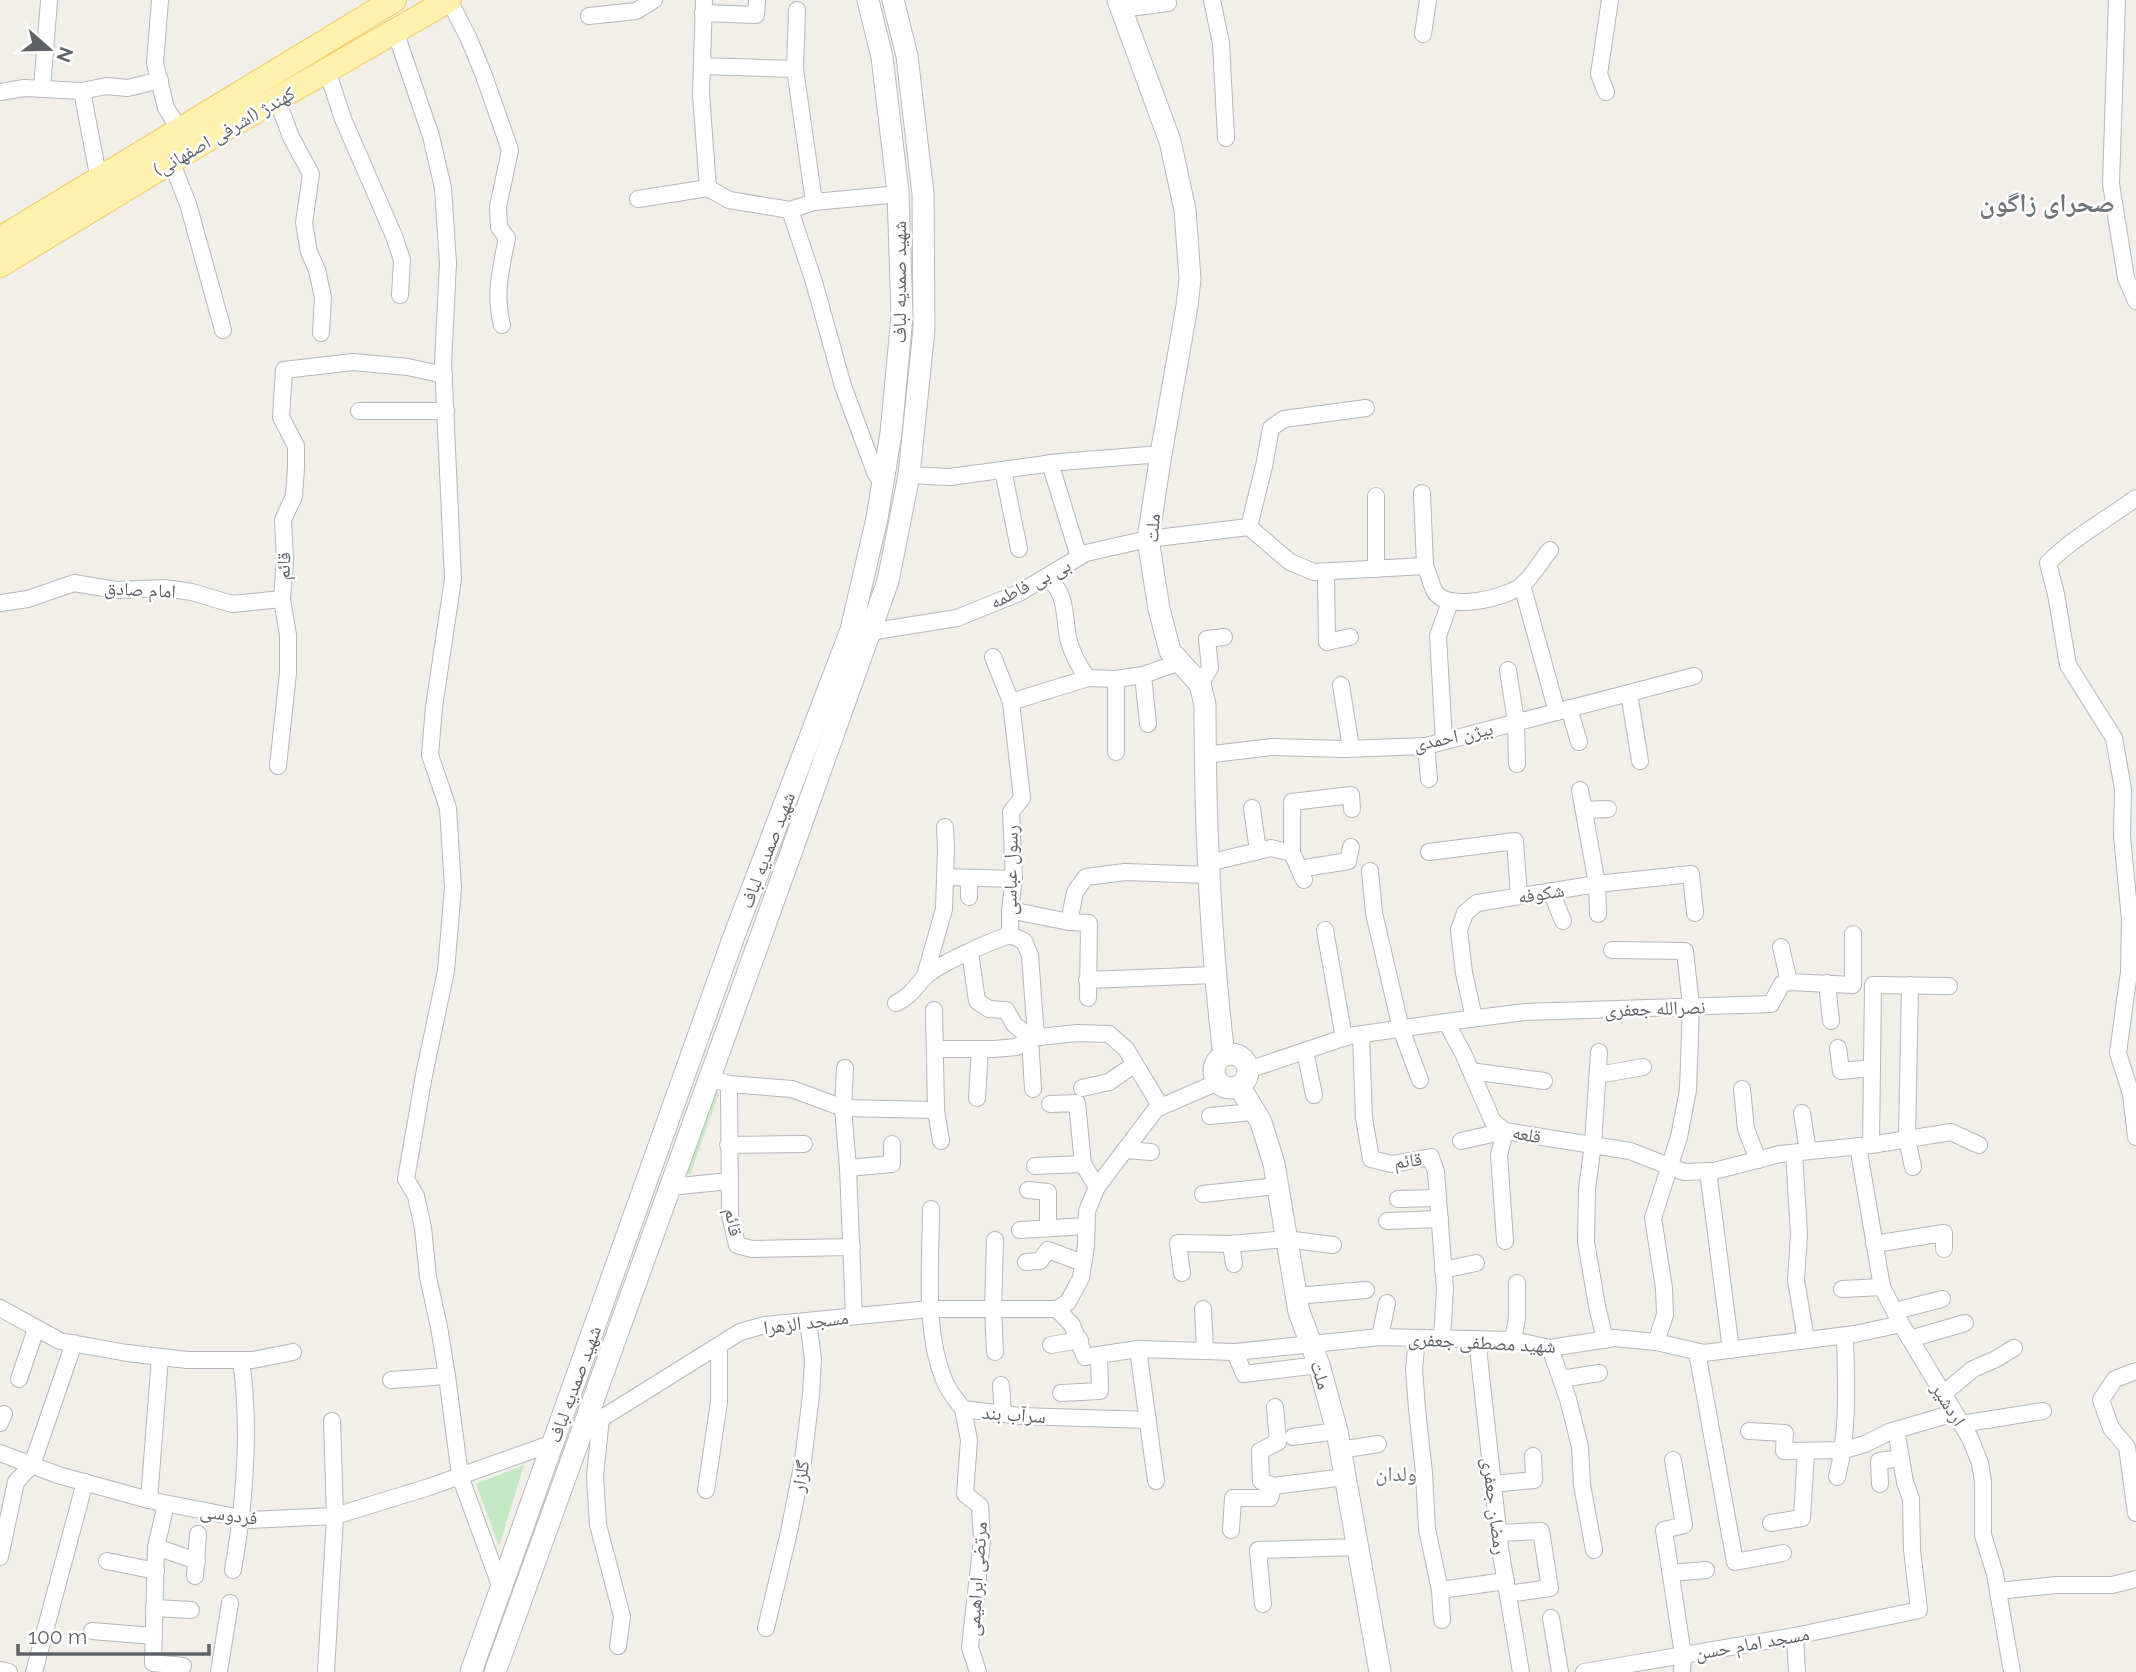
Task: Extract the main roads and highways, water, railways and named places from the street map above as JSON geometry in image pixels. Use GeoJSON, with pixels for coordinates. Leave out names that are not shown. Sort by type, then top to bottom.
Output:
{"type":"FeatureCollection","features":[{"type":"Feature","properties":{"kind":"main road","name":"کهندژ (اشرفی اصفهانی)"},"geometry":{"type":"LineString","coordinates":[[0,265],[99,180],[372,8],[394,0]]}},
{"type":"Feature","properties":{"kind":"main road","name":"کهندژ (اشرفی اصفهانی)"},"geometry":{"type":"LineString","coordinates":[[0,239],[49,222],[171,161],[449,0]]}},
{"type":"Feature","properties":{"kind":"main road","name":"شهید صمدیه لباف"},"geometry":{"type":"LineString","coordinates":[[495,1672],[670,1187],[719,1081],[831,711],[851,629],[883,485],[891,433],[902,316],[898,192],[882,57],[868,0]]}},
{"type":"Feature","properties":{"kind":"main road","name":"شهید صمدیه لباف"},"geometry":{"type":"LineString","coordinates":[[471,1672],[734,936],[831,711],[869,632],[887,581],[909,475],[924,329],[923,194],[907,56],[893,0]]}},
{"type":"Feature","properties":{"kind":"main road","name":"ملت"},"geometry":{"type":"LineString","coordinates":[[1120,5],[1170,141],[1185,210],[1190,279],[1187,306],[1148,539],[1159,609],[1170,651],[1194,675],[1205,676],[1208,869],[1214,975],[1224,1056],[1232,1054],[1245,1062],[1235,1080],[1261,1122],[1274,1164],[1299,1312],[1319,1365],[1338,1441],[1380,1672]]}},
{"type":"Feature","properties":{"kind":"district","name":"صحرای زاگون"},"geometry":{"type":"Point","coordinates":[2047,203]}},
{"type":"Feature","properties":{"kind":"district","name":"ولدان"},"geometry":{"type":"Point","coordinates":[1396,1473]}}]}
